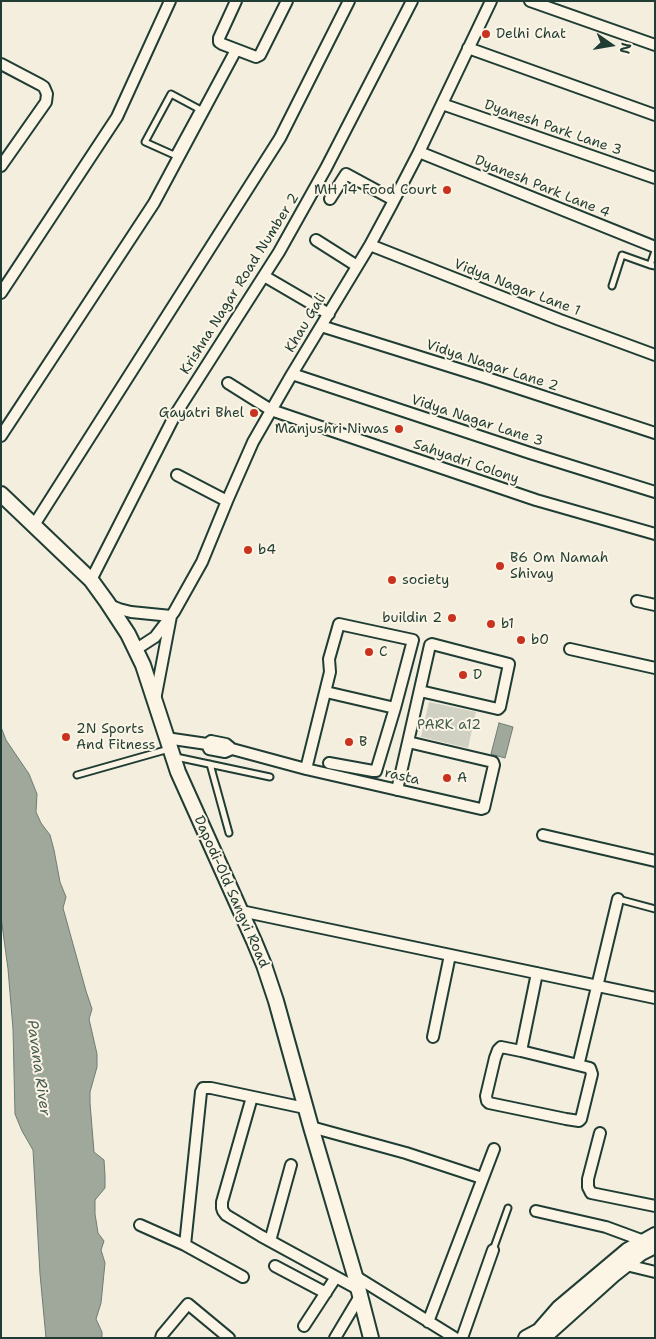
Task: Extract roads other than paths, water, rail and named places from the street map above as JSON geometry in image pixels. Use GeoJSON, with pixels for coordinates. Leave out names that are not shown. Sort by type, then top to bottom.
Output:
{"type":"FeatureCollection","features":[{"type":"Feature","properties":{"kind":"street"},"geometry":{"type":"LineString","coordinates":[[1,293],[117,118],[170,1]]}},
{"type":"Feature","properties":{"kind":"street"},"geometry":{"type":"LineString","coordinates":[[236,1],[219,38],[220,42],[256,57],[260,55],[287,1]]}},
{"type":"Feature","properties":{"kind":"street"},"geometry":{"type":"LineString","coordinates":[[34,525],[280,138],[350,1]]}},
{"type":"Feature","properties":{"kind":"street","name":"Krishna Nagar Road Number 2"},"geometry":{"type":"LineString","coordinates":[[91,580],[175,415],[279,252],[326,168],[412,1]]}},
{"type":"Feature","properties":{"kind":"street","name":"Khau Gali"},"geometry":{"type":"LineString","coordinates":[[135,650],[155,637],[171,616],[202,562],[253,442],[370,245],[419,152],[491,1]]}},
{"type":"Feature","properties":{"kind":"street"},"geometry":{"type":"LineString","coordinates":[[530,1],[655,45]]}},
{"type":"Feature","properties":{"kind":"street"},"geometry":{"type":"LineString","coordinates":[[468,48],[655,115]]}},
{"type":"Feature","properties":{"kind":"street"},"geometry":{"type":"LineString","coordinates":[[1,436],[154,203],[189,133],[236,50]]}},
{"type":"Feature","properties":{"kind":"street"},"geometry":{"type":"LineString","coordinates":[[1,64],[41,85],[47,94],[46,102],[1,166]]}},
{"type":"Feature","properties":{"kind":"street","name":"Dyanesh Park Lane 3"},"geometry":{"type":"LineString","coordinates":[[442,104],[655,178]]}},
{"type":"Feature","properties":{"kind":"street","name":"Dyanesh Park Lane 4"},"geometry":{"type":"LineString","coordinates":[[419,152],[655,247]]}},
{"type":"Feature","properties":{"kind":"street"},"geometry":{"type":"LineString","coordinates":[[330,199],[346,174],[394,200]]}},
{"type":"Feature","properties":{"kind":"street"},"geometry":{"type":"LineString","coordinates":[[316,240],[357,266]]}},
{"type":"Feature","properties":{"kind":"street","name":"Vidya Nagar Lane 1"},"geometry":{"type":"LineString","coordinates":[[370,245],[655,355]]}},
{"type":"Feature","properties":{"kind":"street"},"geometry":{"type":"LineString","coordinates":[[264,276],[329,314]]}},
{"type":"Feature","properties":{"kind":"street","name":"Vidya Nagar Lane 2"},"geometry":{"type":"LineString","coordinates":[[321,326],[655,433]]}},
{"type":"Feature","properties":{"kind":"street","name":"Vidya Nagar Lane 3"},"geometry":{"type":"LineString","coordinates":[[292,374],[530,453],[655,492]]}},
{"type":"Feature","properties":{"kind":"street","name":"Sahyadri Colony"},"geometry":{"type":"LineString","coordinates":[[228,384],[271,410],[536,500],[655,534]]}},
{"type":"Feature","properties":{"kind":"street"},"geometry":{"type":"LineString","coordinates":[[177,475],[227,500]]}},
{"type":"Feature","properties":{"kind":"street","name":"Dapodi-Old Sangvi Road"},"geometry":{"type":"LineString","coordinates":[[1,494],[91,580],[128,634],[143,665],[178,772],[261,957],[273,992],[371,1338]]}},
{"type":"Feature","properties":{"kind":"street"},"geometry":{"type":"LineString","coordinates":[[637,601],[655,605]]}},
{"type":"Feature","properties":{"kind":"street"},"geometry":{"type":"LineString","coordinates":[[109,605],[131,612],[171,616],[155,703]]}},
{"type":"Feature","properties":{"kind":"street"},"geometry":{"type":"LineString","coordinates":[[306,769],[326,692],[331,668],[329,659],[339,624],[411,639],[413,641],[376,770],[329,762]]}},
{"type":"Feature","properties":{"kind":"street"},"geometry":{"type":"LineString","coordinates":[[397,790],[429,646],[431,644],[509,665],[500,707],[498,708],[420,691]]}},
{"type":"Feature","properties":{"kind":"street"},"geometry":{"type":"LineString","coordinates":[[570,649],[655,668]]}},
{"type":"Feature","properties":{"kind":"street"},"geometry":{"type":"LineString","coordinates":[[326,692],[395,708]]}},
{"type":"Feature","properties":{"kind":"street","name":"rasta"},"geometry":{"type":"LineString","coordinates":[[170,748],[206,744],[210,749],[225,752],[232,749],[306,769],[397,790],[481,809],[485,807],[494,765],[493,762],[408,742]]}},
{"type":"Feature","properties":{"kind":"street"},"geometry":{"type":"LineString","coordinates":[[543,835],[655,861]]}},
{"type":"Feature","properties":{"kind":"street"},"geometry":{"type":"LineString","coordinates":[[578,1062],[618,899]]}},
{"type":"Feature","properties":{"kind":"street"},"geometry":{"type":"LineString","coordinates":[[241,911],[655,998]]}},
{"type":"Feature","properties":{"kind":"street"},"geometry":{"type":"LineString","coordinates":[[434,1037],[450,955]]}},
{"type":"Feature","properties":{"kind":"street"},"geometry":{"type":"LineString","coordinates":[[521,1051],[537,973]]}},
{"type":"Feature","properties":{"kind":"street"},"geometry":{"type":"LineString","coordinates":[[501,1047],[521,1051],[590,1068],[592,1074],[579,1121],[489,1103],[487,1101],[486,1096],[498,1050],[501,1047]]}},
{"type":"Feature","properties":{"kind":"street"},"geometry":{"type":"LineString","coordinates":[[185,1245],[202,1089],[206,1087],[306,1108]]}},
{"type":"Feature","properties":{"kind":"street"},"geometry":{"type":"LineString","coordinates":[[252,1096],[222,1202],[222,1208],[226,1215],[336,1277],[428,1322],[455,1338]]}},
{"type":"Feature","properties":{"kind":"street"},"geometry":{"type":"LineString","coordinates":[[311,1127],[406,1153],[482,1178]]}},
{"type":"Feature","properties":{"kind":"street"},"geometry":{"type":"LineString","coordinates":[[600,1133],[588,1180],[588,1187],[591,1192],[655,1206]]}},
{"type":"Feature","properties":{"kind":"street"},"geometry":{"type":"LineString","coordinates":[[428,1322],[494,1149]]}},
{"type":"Feature","properties":{"kind":"street"},"geometry":{"type":"LineString","coordinates":[[270,1241],[291,1165]]}},
{"type":"Feature","properties":{"kind":"street"},"geometry":{"type":"LineString","coordinates":[[536,1211],[606,1227],[651,1240]]}},
{"type":"Feature","properties":{"kind":"street"},"geometry":{"type":"LineString","coordinates":[[140,1225],[185,1245],[242,1276]]}},
{"type":"Feature","properties":{"kind":"street"},"geometry":{"type":"LineString","coordinates":[[526,1338],[539,1331],[549,1331],[559,1308],[620,1263],[628,1250],[651,1240]]}},
{"type":"Feature","properties":{"kind":"street"},"geometry":{"type":"LineString","coordinates":[[462,1338],[493,1250]]}},
{"type":"Feature","properties":{"kind":"street"},"geometry":{"type":"LineString","coordinates":[[620,1263],[655,1272]]}},
{"type":"Feature","properties":{"kind":"street"},"geometry":{"type":"LineString","coordinates":[[276,1266],[326,1293]]}},
{"type":"Feature","properties":{"kind":"street"},"geometry":{"type":"LineString","coordinates":[[304,1326],[336,1277]]}},
{"type":"Feature","properties":{"kind":"street"},"geometry":{"type":"LineString","coordinates":[[335,1338],[358,1287]]}},
{"type":"Feature","properties":{"kind":"street"},"geometry":{"type":"LineString","coordinates":[[161,1338],[188,1304],[230,1338]]}},
{"type":"Feature","properties":{"kind":"lane"},"geometry":{"type":"LineString","coordinates":[[170,94],[199,109],[189,133],[174,155],[146,142],[170,94]]}},
{"type":"Feature","properties":{"kind":"lane"},"geometry":{"type":"LineString","coordinates":[[612,286],[622,255],[652,265],[655,251]]}},
{"type":"Feature","properties":{"kind":"lane"},"geometry":{"type":"LineString","coordinates":[[77,774],[170,748],[210,764],[270,777]]}},
{"type":"Feature","properties":{"kind":"lane"},"geometry":{"type":"LineString","coordinates":[[210,764],[229,833]]}},
{"type":"Feature","properties":{"kind":"lane"},"geometry":{"type":"LineString","coordinates":[[618,899],[655,909]]}},
{"type":"Feature","properties":{"kind":"lane"},"geometry":{"type":"LineString","coordinates":[[493,1250],[508,1208]]}},
{"type":"Feature","properties":{"kind":"water"},"geometry":{"type":"Polygon","coordinates":[[[499,723],[513,727],[505,758],[491,754],[499,723]]]}},
{"type":"Feature","properties":{"kind":"water","name":"Pavana River"},"geometry":{"type":"Polygon","coordinates":[[[1,727],[6,740],[29,774],[37,794],[36,812],[50,835],[60,882],[66,897],[63,908],[92,1009],[89,1019],[97,1054],[97,1067],[90,1092],[90,1103],[94,1152],[104,1160],[105,1176],[105,1188],[95,1200],[98,1233],[104,1241],[101,1250],[105,1263],[101,1303],[96,1319],[102,1332],[102,1338],[46,1338],[40,1274],[33,1150],[15,1114],[13,1029],[1,917],[1,727]]]}},
{"type":"Feature","properties":{"kind":"place","name":"Delhi Chat"},"geometry":{"type":"Point","coordinates":[486,34]}},
{"type":"Feature","properties":{"kind":"place","name":"MH 14 Food Court"},"geometry":{"type":"Point","coordinates":[447,190]}},
{"type":"Feature","properties":{"kind":"place","name":"Gayatri Bhel"},"geometry":{"type":"Point","coordinates":[254,413]}},
{"type":"Feature","properties":{"kind":"place","name":"Manjushri Niwas"},"geometry":{"type":"Point","coordinates":[399,429]}},
{"type":"Feature","properties":{"kind":"place","name":"b4"},"geometry":{"type":"Point","coordinates":[248,550]}},
{"type":"Feature","properties":{"kind":"place","name":"B6 Om Namah Shivay"},"geometry":{"type":"Point","coordinates":[500,566]}},
{"type":"Feature","properties":{"kind":"place","name":"society"},"geometry":{"type":"Point","coordinates":[392,580]}},
{"type":"Feature","properties":{"kind":"place","name":"buildin 2"},"geometry":{"type":"Point","coordinates":[452,618]}},
{"type":"Feature","properties":{"kind":"place","name":"b1"},"geometry":{"type":"Point","coordinates":[491,624]}},
{"type":"Feature","properties":{"kind":"place","name":"b0"},"geometry":{"type":"Point","coordinates":[521,640]}},
{"type":"Feature","properties":{"kind":"place","name":"C"},"geometry":{"type":"Point","coordinates":[369,652]}},
{"type":"Feature","properties":{"kind":"place","name":"D"},"geometry":{"type":"Point","coordinates":[463,675]}},
{"type":"Feature","properties":{"kind":"place","name":"2N Sports And Fitness"},"geometry":{"type":"Point","coordinates":[66,737]}},
{"type":"Feature","properties":{"kind":"place","name":"B"},"geometry":{"type":"Point","coordinates":[349,742]}},
{"type":"Feature","properties":{"kind":"place","name":"A"},"geometry":{"type":"Point","coordinates":[447,778]}},
{"type":"Feature","properties":{"kind":"park label","name":"PARK a12"},"geometry":{"type":"Point","coordinates":[449,725]}}]}
